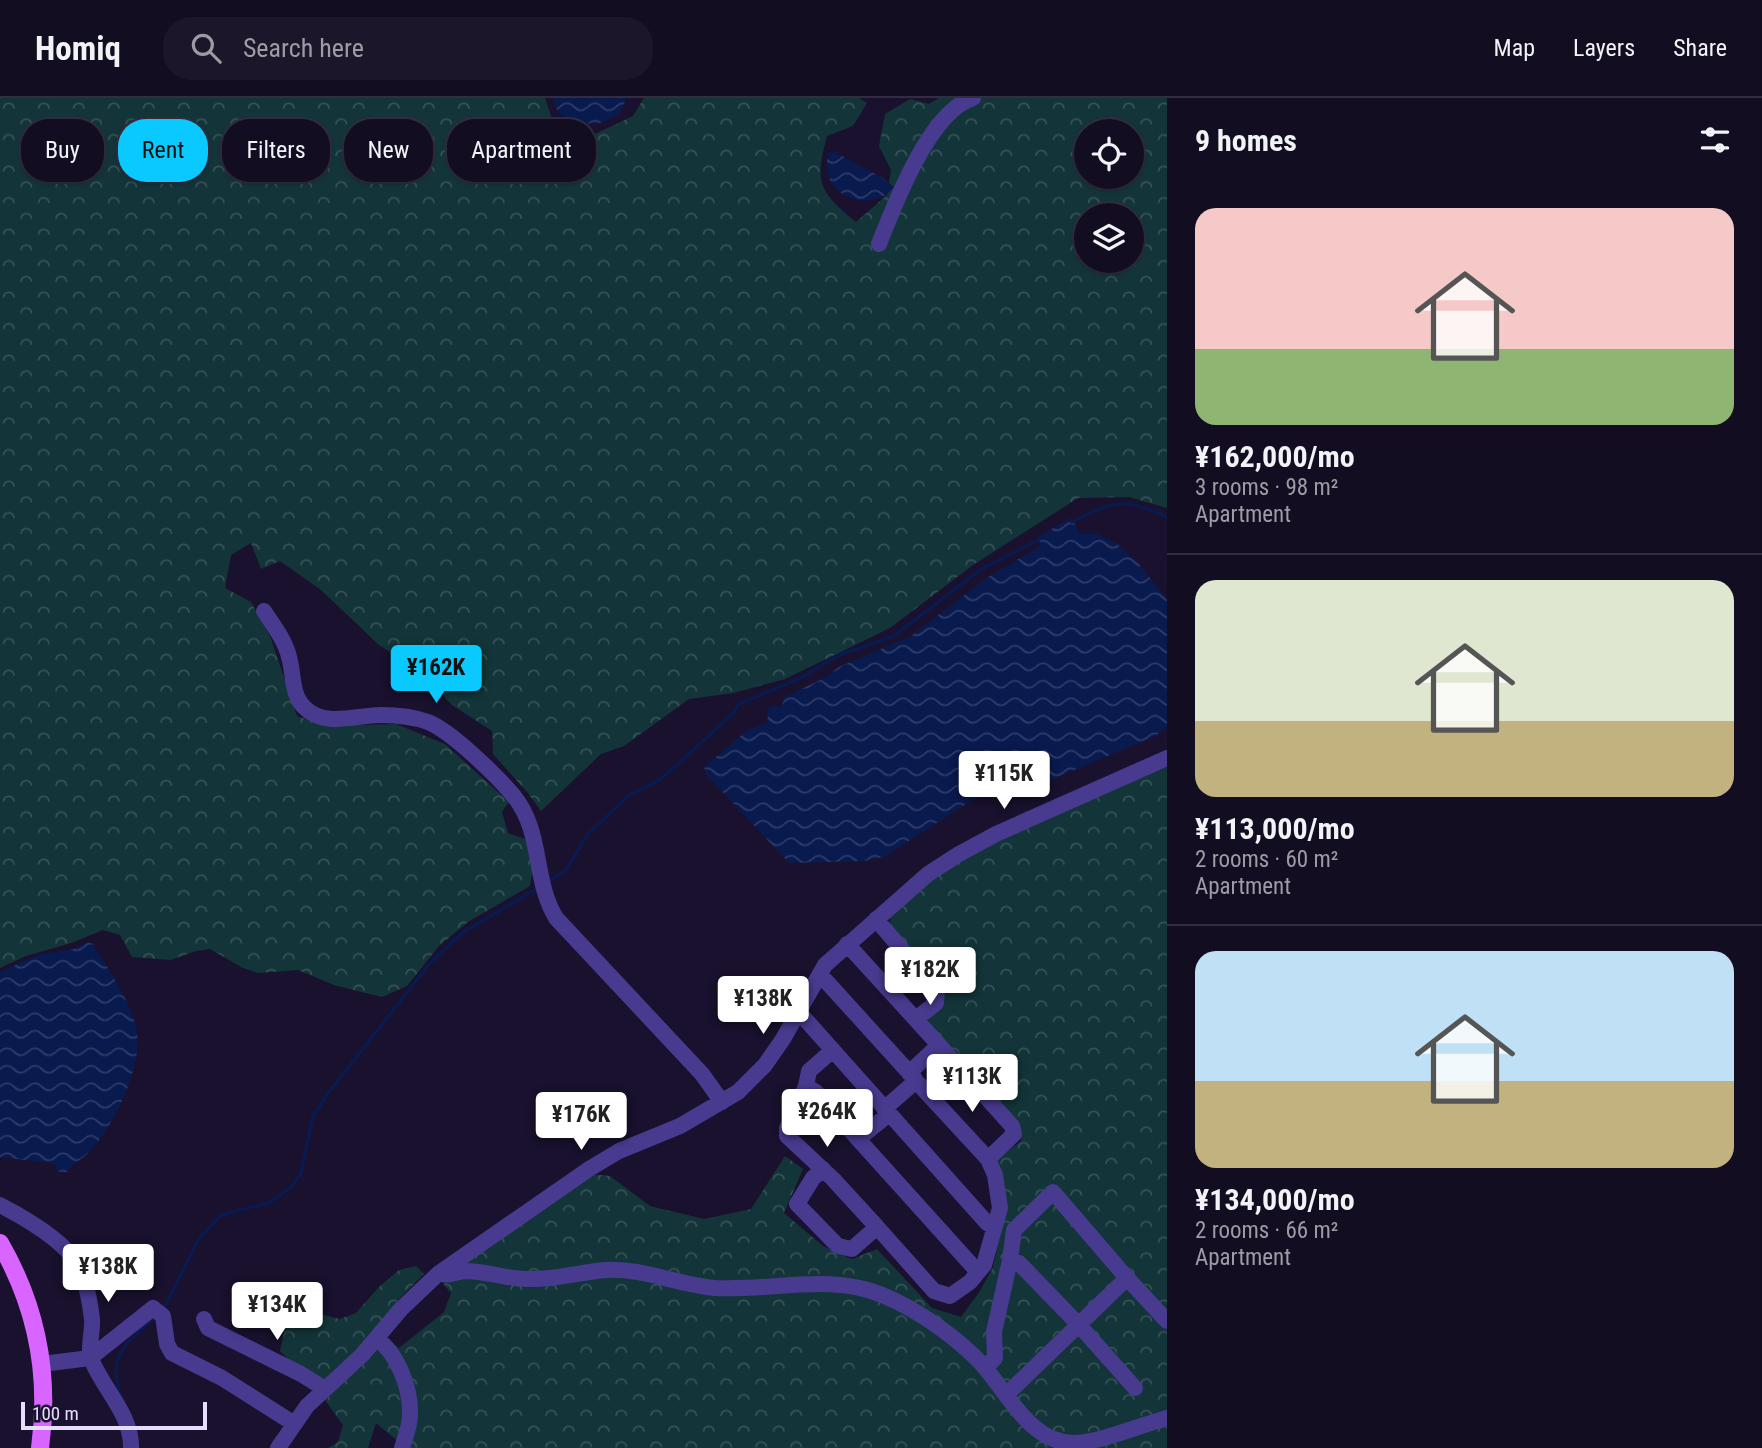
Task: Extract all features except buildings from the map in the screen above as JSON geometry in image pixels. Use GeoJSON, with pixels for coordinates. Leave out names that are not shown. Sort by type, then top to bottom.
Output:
{"type":"FeatureCollection","features":[{"type":"Feature","properties":{"kind":"main road"},"geometry":{"type":"LineString","coordinates":[[0,1244],[25,1294],[35,1328],[45,1391],[40,1448]]}},
{"type":"Feature","properties":{"kind":"street"},"geometry":{"type":"LineString","coordinates":[[879,244],[925,144],[944,116],[973,98]]}},
{"type":"Feature","properties":{"kind":"street"},"geometry":{"type":"LineString","coordinates":[[264,611],[289,656],[296,696],[310,713],[329,719],[381,715],[430,723],[449,735],[513,795],[529,820],[538,850],[542,886],[556,919],[702,1074],[722,1102]]}},
{"type":"Feature","properties":{"kind":"street"},"geometry":{"type":"LineString","coordinates":[[278,1448],[293,1423],[377,1339],[401,1308],[439,1273],[597,1163],[680,1126],[738,1092],[765,1065],[825,965],[928,874],[959,854],[1020,823],[1167,758]]}},
{"type":"Feature","properties":{"kind":"street"},"geometry":{"type":"LineString","coordinates":[[876,919],[937,991],[936,1003],[916,1019]]}},
{"type":"Feature","properties":{"kind":"street"},"geometry":{"type":"LineString","coordinates":[[847,944],[1012,1126],[1014,1134],[988,1158]]}},
{"type":"Feature","properties":{"kind":"street"},"geometry":{"type":"LineString","coordinates":[[820,977],[827,981],[988,1158],[995,1175],[1000,1208],[985,1265],[970,1282],[950,1296],[934,1291],[823,1169],[786,1136],[806,1086],[809,1071],[833,1050]]}},
{"type":"Feature","properties":{"kind":"street"},"geometry":{"type":"LineString","coordinates":[[797,1015],[805,1019],[987,1223],[994,1227]]}},
{"type":"Feature","properties":{"kind":"street"},"geometry":{"type":"LineString","coordinates":[[858,1139],[887,1111],[939,1045]]}},
{"type":"Feature","properties":{"kind":"street"},"geometry":{"type":"LineString","coordinates":[[806,1086],[816,1092],[978,1272]]}},
{"type":"Feature","properties":{"kind":"street"},"geometry":{"type":"LineString","coordinates":[[823,1169],[813,1178],[797,1203],[838,1246],[852,1248],[877,1227]]}},
{"type":"Feature","properties":{"kind":"street"},"geometry":{"type":"LineString","coordinates":[[985,1367],[995,1358],[994,1332],[1014,1230],[1053,1192],[1167,1321]]}},
{"type":"Feature","properties":{"kind":"street"},"geometry":{"type":"LineString","coordinates":[[0,1205],[26,1219],[59,1243],[78,1265],[89,1294],[93,1330],[90,1358],[125,1419],[131,1448]]}},
{"type":"Feature","properties":{"kind":"street"},"geometry":{"type":"LineString","coordinates":[[1010,1260],[1019,1263],[1135,1388]]}},
{"type":"Feature","properties":{"kind":"street"},"geometry":{"type":"LineString","coordinates":[[439,1273],[445,1275],[464,1271],[526,1279],[550,1279],[608,1270],[638,1272],[688,1285],[718,1288],[834,1285],[862,1288],[884,1294],[904,1304],[957,1341],[985,1367],[1032,1425],[1058,1441],[1076,1443],[1167,1418]]}},
{"type":"Feature","properties":{"kind":"street"},"geometry":{"type":"LineString","coordinates":[[1007,1394],[1127,1278]]}},
{"type":"Feature","properties":{"kind":"street"},"geometry":{"type":"LineString","coordinates":[[42,1364],[90,1358],[153,1308],[160,1313],[167,1345],[172,1353],[222,1378],[293,1423]]}},
{"type":"Feature","properties":{"kind":"street"},"geometry":{"type":"LineString","coordinates":[[204,1319],[208,1328],[301,1374],[325,1389]]}},
{"type":"Feature","properties":{"kind":"street"},"geometry":{"type":"LineString","coordinates":[[377,1339],[388,1348],[396,1360],[409,1400],[410,1418],[402,1448]]}},
{"type":"Feature","properties":{"kind":"green space"},"geometry":{"type":"Polygon","coordinates":[[[0,98],[545,98],[552,119],[447,119],[447,182],[596,182],[596,134],[633,116],[644,98],[859,98],[867,103],[853,126],[827,136],[821,165],[821,176],[827,194],[856,222],[887,195],[891,170],[879,146],[885,114],[910,99],[929,104],[939,98],[1167,98],[1167,508],[1129,497],[1078,498],[973,565],[890,628],[785,679],[733,693],[689,699],[624,746],[601,754],[541,811],[493,754],[492,731],[452,705],[421,672],[379,645],[321,590],[280,561],[261,569],[251,543],[231,555],[225,588],[251,602],[270,636],[297,716],[325,726],[396,724],[445,744],[509,802],[502,812],[508,833],[528,840],[533,868],[530,886],[468,922],[439,946],[407,986],[382,997],[334,985],[298,970],[258,973],[243,968],[210,949],[171,960],[132,957],[120,935],[103,930],[26,956],[0,968],[0,98]]]}},
{"type":"Feature","properties":{"kind":"green space"},"geometry":{"type":"Polygon","coordinates":[[[1167,767],[1167,1448],[406,1448],[376,1423],[368,1448],[328,1448],[338,1442],[343,1425],[325,1400],[299,1378],[296,1366],[280,1351],[286,1322],[297,1323],[320,1314],[340,1319],[356,1313],[379,1287],[399,1270],[416,1266],[424,1274],[398,1300],[384,1324],[386,1338],[399,1348],[444,1312],[451,1293],[441,1281],[589,1174],[610,1176],[650,1206],[704,1219],[751,1209],[785,1156],[803,1169],[784,1213],[823,1246],[852,1259],[877,1249],[932,1308],[961,1317],[993,1267],[1006,1210],[996,1160],[1021,1141],[1020,1130],[926,1021],[942,1004],[890,926],[891,910],[962,857],[1066,809],[1167,767]]]}},
{"type":"Feature","properties":{"kind":"water"},"geometry":{"type":"Polygon","coordinates":[[[553,98],[627,98],[619,114],[598,124],[596,119],[567,119],[558,113],[553,98]]]}},
{"type":"Feature","properties":{"kind":"water"},"geometry":{"type":"Polygon","coordinates":[[[829,152],[835,152],[894,187],[884,196],[872,200],[847,196],[837,189],[830,179],[827,167],[829,152]]]}},
{"type":"Feature","properties":{"kind":"water"},"geometry":{"type":"Polygon","coordinates":[[[1071,518],[1080,534],[1097,534],[1116,543],[1139,564],[1167,600],[1167,728],[1155,736],[1013,796],[984,795],[884,857],[864,861],[789,863],[706,774],[704,767],[748,730],[767,723],[769,706],[781,707],[785,697],[824,678],[839,667],[911,636],[988,577],[1041,546],[1038,537],[1071,518]]]}},
{"type":"Feature","properties":{"kind":"water"},"geometry":{"type":"Polygon","coordinates":[[[88,942],[93,944],[117,983],[136,1026],[136,1057],[126,1092],[100,1139],[66,1173],[57,1171],[56,1166],[51,1163],[0,1157],[0,972],[38,955],[74,949],[88,942]]]}},
{"type":"Feature","properties":{"kind":"waterway"},"geometry":{"type":"LineString","coordinates":[[1072,522],[1118,504],[1140,506],[1167,517]]}},
{"type":"Feature","properties":{"kind":"waterway"},"geometry":{"type":"LineString","coordinates":[[547,882],[565,871],[588,834],[629,795],[661,779],[734,713],[737,705],[801,678],[839,655],[894,636],[980,570],[1040,539]]}},
{"type":"Feature","properties":{"kind":"waterway"},"geometry":{"type":"LineString","coordinates":[[161,1310],[198,1240],[221,1215],[268,1203],[291,1188],[301,1173],[313,1116],[431,962],[462,933],[538,888]]}},
{"type":"Feature","properties":{"kind":"waterway"},"geometry":{"type":"LineString","coordinates":[[122,1399],[117,1383],[117,1360],[128,1343],[156,1316]]}}]}
